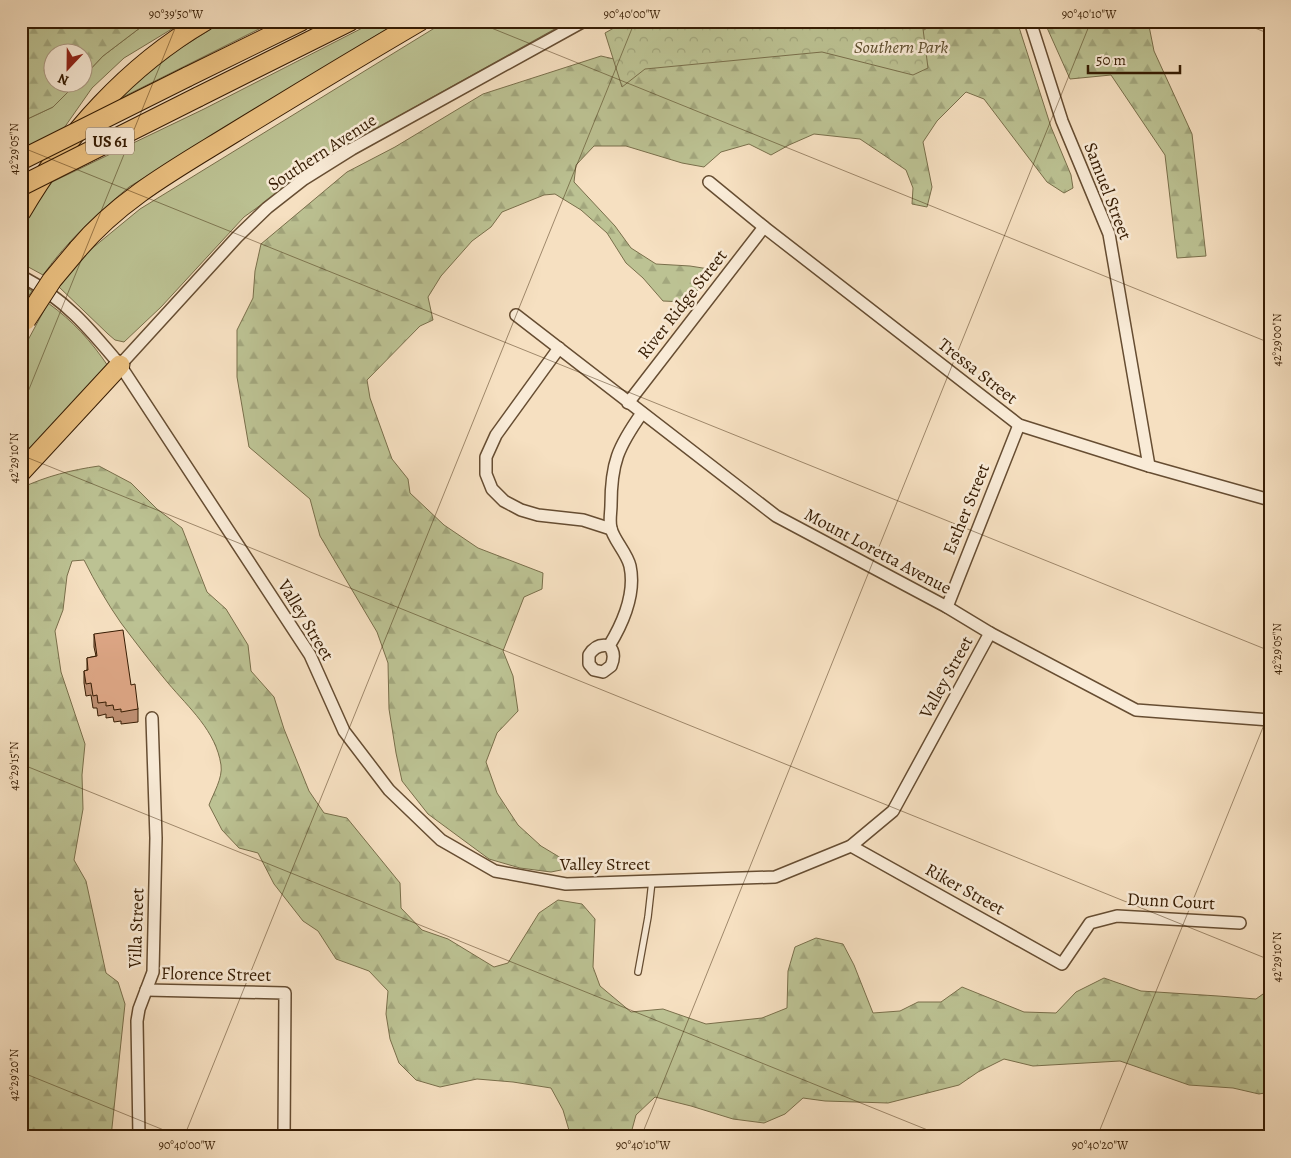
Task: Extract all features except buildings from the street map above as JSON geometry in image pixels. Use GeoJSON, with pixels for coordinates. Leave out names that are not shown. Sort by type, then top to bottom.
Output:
{"type":"FeatureCollection","features":[{"type":"Feature","properties":{"kind":"highway"},"geometry":{"type":"LineString","coordinates":[[21,212],[60,152],[97,110],[127,79],[160,51],[205,21]]}},
{"type":"Feature","properties":{"kind":"highway","name":"US 61"},"geometry":{"type":"LineString","coordinates":[[21,160],[301,21]]}},
{"type":"Feature","properties":{"kind":"highway","name":"US 61"},"geometry":{"type":"LineString","coordinates":[[21,186],[350,21]]}},
{"type":"Feature","properties":{"kind":"highway"},"geometry":{"type":"LineString","coordinates":[[24,324],[52,280],[90,234],[113,212],[163,176],[420,21]]}},
{"type":"Feature","properties":{"kind":"highway"},"geometry":{"type":"LineString","coordinates":[[21,472],[120,365]]}},
{"type":"Feature","properties":{"kind":"street","name":"Southern Avenue"},"geometry":{"type":"LineString","coordinates":[[120,365],[236,238],[266,208],[304,179],[352,149],[584,21]]}},
{"type":"Feature","properties":{"kind":"street","name":"Samuel Street"},"geometry":{"type":"LineString","coordinates":[[1030,21],[1062,121],[1109,234],[1150,466]]}},
{"type":"Feature","properties":{"kind":"street","name":"Tressa Street"},"geometry":{"type":"LineString","coordinates":[[709,182],[764,228],[1019,425],[1150,466],[1270,500]]}},
{"type":"Feature","properties":{"kind":"street","name":"River Ridge Street"},"geometry":{"type":"LineString","coordinates":[[628,403],[764,228]]}},
{"type":"Feature","properties":{"kind":"street","name":"Valley Street"},"geometry":{"type":"LineString","coordinates":[[21,276],[41,287],[87,325],[120,365],[310,655],[344,730],[389,790],[441,840],[495,871],[566,884],[775,877],[851,846],[893,811],[990,633]]}},
{"type":"Feature","properties":{"kind":"street","name":"Mount Loretta Avenue"},"geometry":{"type":"LineString","coordinates":[[516,315],[776,516],[946,607],[990,633],[1136,710],[1270,720]]}},
{"type":"Feature","properties":{"kind":"street"},"geometry":{"type":"LineString","coordinates":[[559,348],[496,435],[486,457],[486,474],[492,490],[504,501],[521,510],[538,515],[583,520],[611,529]]}},
{"type":"Feature","properties":{"kind":"street"},"geometry":{"type":"LineString","coordinates":[[609,646],[624,616],[631,592],[630,566],[622,547],[611,529],[611,481],[618,450],[642,413]]}},
{"type":"Feature","properties":{"kind":"street","name":"Esther Street"},"geometry":{"type":"LineString","coordinates":[[946,607],[1019,425]]}},
{"type":"Feature","properties":{"kind":"street","name":"Villa Street"},"geometry":{"type":"LineString","coordinates":[[139,1137],[137,1021],[139,1009],[153,972],[156,838],[152,718]]}},
{"type":"Feature","properties":{"kind":"street","name":"Riker Street"},"geometry":{"type":"LineString","coordinates":[[851,846],[1062,964]]}},
{"type":"Feature","properties":{"kind":"street","name":"Dunn Court"},"geometry":{"type":"LineString","coordinates":[[1062,964],[1090,923],[1117,916],[1240,923]]}},
{"type":"Feature","properties":{"kind":"street","name":"Florence Street"},"geometry":{"type":"LineString","coordinates":[[146,990],[285,993],[284,1137]]}},
{"type":"Feature","properties":{"kind":"lane"},"geometry":{"type":"LineString","coordinates":[[638,972],[648,917],[652,881]]}},
{"type":"Feature","properties":{"kind":"green space"},"geometry":{"type":"Polygon","coordinates":[[[21,21],[25,21],[32,28],[48,25],[50,21],[149,21],[103,56],[92,68],[92,42],[42,42],[42,92],[68,92],[53,107],[21,122],[21,21]]]}},
{"type":"Feature","properties":{"kind":"green space"},"geometry":{"type":"Polygon","coordinates":[[[149,21],[185,21],[124,58],[92,88],[92,68],[103,56],[149,21]]]}},
{"type":"Feature","properties":{"kind":"green space"},"geometry":{"type":"Polygon","coordinates":[[[224,21],[275,21],[119,99],[139,78],[179,49],[224,21]]]}},
{"type":"Feature","properties":{"kind":"green space"},"geometry":{"type":"Polygon","coordinates":[[[376,21],[400,21],[129,187],[83,228],[43,275],[21,263],[21,227],[50,183],[204,109],[376,21]]]}},
{"type":"Feature","properties":{"kind":"green space"},"geometry":{"type":"Polygon","coordinates":[[[446,21],[569,21],[336,151],[244,217],[161,307],[124,342],[115,340],[59,287],[84,255],[140,209],[446,21]]]}},
{"type":"Feature","properties":{"kind":"green space","name":"Southern Park"},"geometry":{"type":"Polygon","coordinates":[[[626,21],[922,21],[928,68],[913,75],[822,52],[645,69],[622,87],[605,33],[626,21]]]}},
{"type":"Feature","properties":{"kind":"green space"},"geometry":{"type":"Polygon","coordinates":[[[891,21],[924,30],[938,21],[1017,21],[1051,127],[1071,175],[1073,188],[1064,193],[1047,182],[984,99],[966,92],[937,121],[923,142],[932,187],[927,207],[912,204],[913,188],[906,170],[860,139],[814,134],[771,155],[749,144],[721,152],[704,167],[682,163],[626,146],[594,146],[576,165],[574,182],[615,226],[631,248],[656,264],[709,269],[698,290],[685,302],[663,301],[643,278],[626,263],[607,233],[581,210],[555,194],[544,195],[502,212],[491,227],[472,241],[441,276],[428,297],[433,320],[420,326],[367,380],[370,398],[392,459],[408,479],[410,493],[444,525],[478,548],[543,573],[542,589],[524,597],[503,651],[513,676],[518,711],[497,733],[486,762],[497,793],[518,825],[541,846],[566,861],[571,868],[551,872],[520,868],[489,859],[428,814],[402,781],[389,709],[388,663],[377,632],[320,536],[310,499],[249,447],[237,377],[237,330],[253,298],[255,271],[261,244],[347,172],[395,147],[483,94],[601,56],[627,62],[891,21]]]}},
{"type":"Feature","properties":{"kind":"green space"},"geometry":{"type":"Polygon","coordinates":[[[1044,21],[1148,21],[1154,51],[1192,134],[1206,256],[1177,258],[1165,155],[1111,75],[1070,79],[1044,21]]]}},
{"type":"Feature","properties":{"kind":"green space"},"geometry":{"type":"Polygon","coordinates":[[[68,92],[89,92],[64,128],[21,150],[21,122],[53,107],[68,92]]]}},
{"type":"Feature","properties":{"kind":"green space"},"geometry":{"type":"Polygon","coordinates":[[[21,284],[32,291],[21,307],[21,284]]]}},
{"type":"Feature","properties":{"kind":"green space"},"geometry":{"type":"Polygon","coordinates":[[[48,303],[81,332],[108,366],[21,462],[21,353],[48,303]]]}},
{"type":"Feature","properties":{"kind":"green space"},"geometry":{"type":"Polygon","coordinates":[[[99,466],[131,483],[157,509],[182,528],[207,592],[226,609],[248,645],[251,671],[274,697],[284,729],[309,791],[324,813],[347,818],[400,883],[401,908],[422,930],[448,939],[494,967],[508,963],[539,913],[558,900],[582,904],[595,919],[593,967],[600,986],[631,1012],[663,1009],[706,1024],[762,1018],[787,1008],[788,971],[795,947],[816,938],[843,944],[854,965],[873,1013],[900,1011],[918,1002],[941,1002],[962,987],[1024,1012],[1056,1013],[1076,992],[1104,978],[1141,991],[1256,999],[1270,989],[1270,1092],[1259,1094],[1233,1088],[1189,1085],[1120,1061],[1033,1066],[1004,1059],[978,1072],[959,1085],[888,1103],[825,1101],[803,1098],[785,1114],[764,1123],[733,1119],[655,1097],[636,1115],[630,1137],[571,1137],[563,1110],[551,1088],[477,1079],[440,1087],[416,1080],[399,1063],[390,1039],[386,1014],[388,991],[369,971],[336,959],[318,931],[303,921],[274,884],[258,853],[239,848],[222,830],[209,805],[221,770],[214,741],[121,623],[101,592],[84,560],[72,561],[67,576],[63,610],[55,631],[61,672],[85,744],[82,775],[83,809],[74,860],[86,881],[106,973],[118,982],[125,1004],[111,1137],[21,1137],[21,488],[59,474],[99,466]]]}}]}
